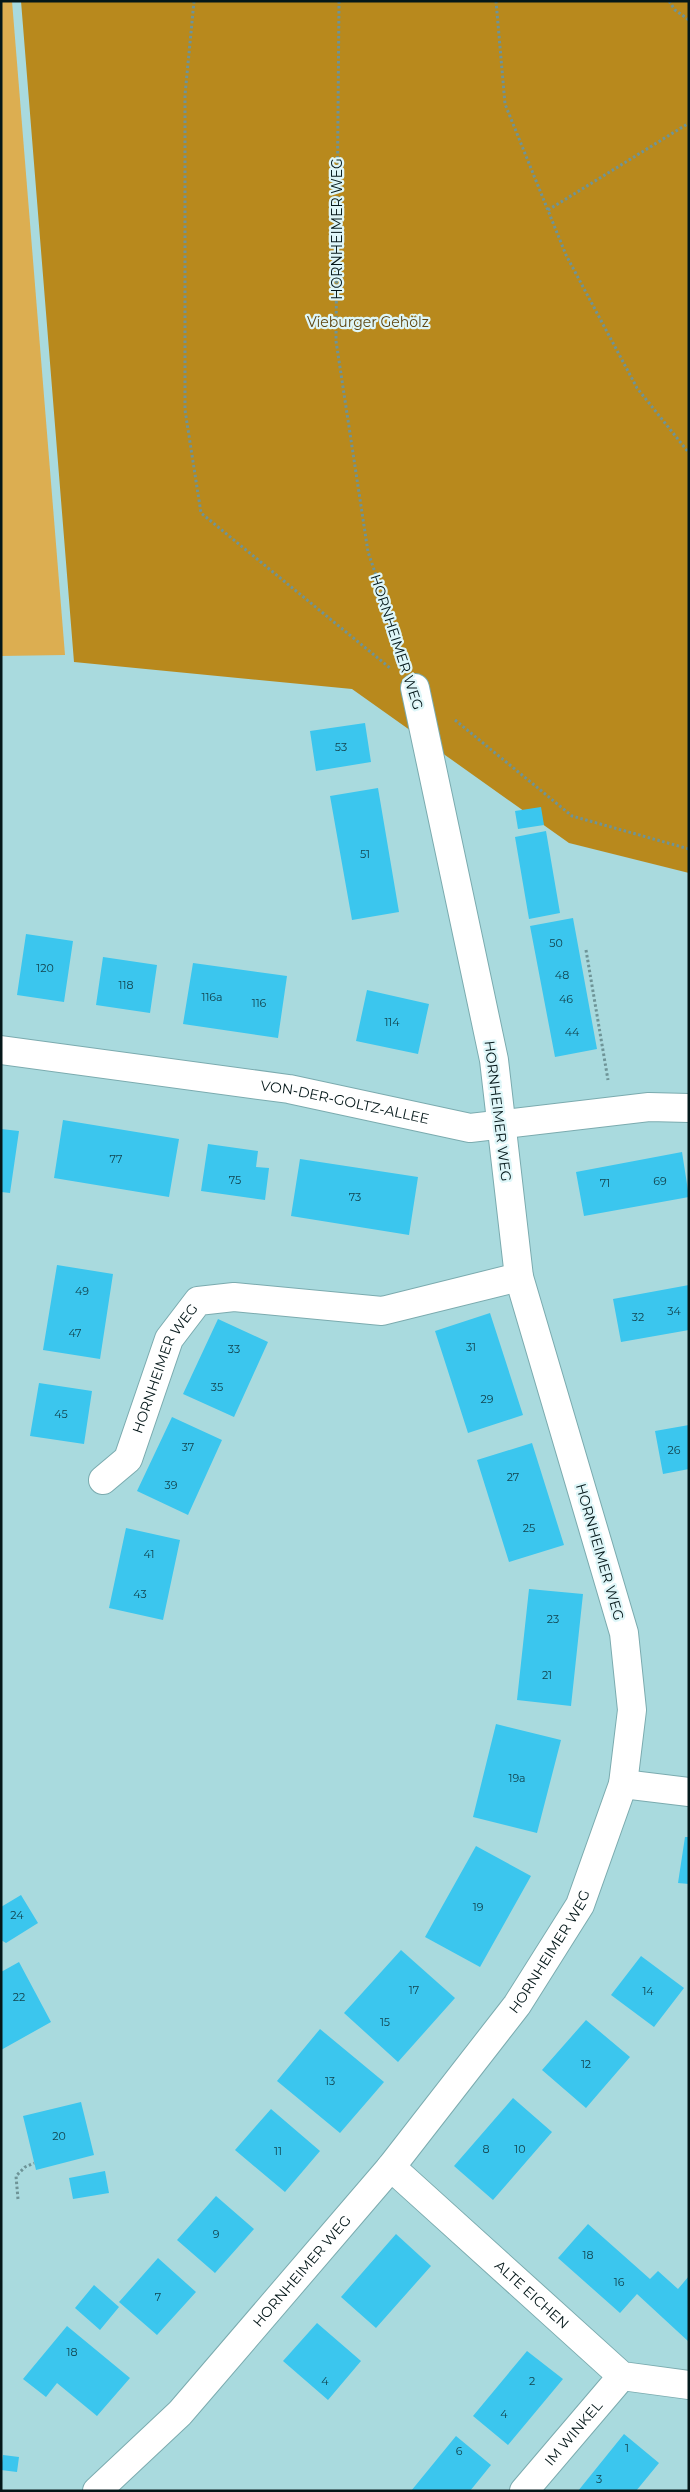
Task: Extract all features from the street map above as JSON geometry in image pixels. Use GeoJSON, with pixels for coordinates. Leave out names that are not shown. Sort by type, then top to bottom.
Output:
{"type":"FeatureCollection","features":[{"type":"Feature","properties":{"kind":"street","name":"HORNHEIMER WEG"},"geometry":{"type":"LineString","coordinates":[[97,2491],[180,2413],[391,2167],[517,2005],[580,1906],[623,1784],[632,1710],[624,1633],[519,1278],[494,1060],[415,688]]}},
{"type":"Feature","properties":{"kind":"street","name":"VON-DER-GOLTZ-ALLEE"},"geometry":{"type":"LineString","coordinates":[[1,1050],[289,1090],[470,1128],[614,1111],[649,1108],[689,1108]]}},
{"type":"Feature","properties":{"kind":"street","name":"HORNHEIMER WEG"},"geometry":{"type":"LineString","coordinates":[[103,1480],[128,1459],[169,1339],[198,1301],[234,1296],[382,1311],[519,1278]]}},
{"type":"Feature","properties":{"kind":"street"},"geometry":{"type":"LineString","coordinates":[[623,1784],[689,1792]]}},
{"type":"Feature","properties":{"kind":"street","name":"ALTE EICHEN"},"geometry":{"type":"LineString","coordinates":[[391,2167],[622,2376]]}},
{"type":"Feature","properties":{"kind":"street"},"geometry":{"type":"LineString","coordinates":[[622,2376],[689,2385]]}},
{"type":"Feature","properties":{"kind":"street","name":"IM WINKEL"},"geometry":{"type":"LineString","coordinates":[[524,2491],[622,2376]]}},
{"type":"Feature","properties":{"kind":"path"},"geometry":{"type":"LineString","coordinates":[[194,1],[185,95],[185,410],[201,513],[415,688]]}},
{"type":"Feature","properties":{"kind":"path","name":"HORNHEIMER WEG"},"geometry":{"type":"LineString","coordinates":[[339,1],[336,341],[368,552],[415,688]]}},
{"type":"Feature","properties":{"kind":"path"},"geometry":{"type":"LineString","coordinates":[[496,1],[505,104],[566,255],[637,388],[689,453]]}},
{"type":"Feature","properties":{"kind":"path"},"geometry":{"type":"LineString","coordinates":[[670,1],[675,10],[689,20]]}},
{"type":"Feature","properties":{"kind":"path"},"geometry":{"type":"LineString","coordinates":[[548,210],[689,123]]}},
{"type":"Feature","properties":{"kind":"path"},"geometry":{"type":"LineString","coordinates":[[452,718],[572,816],[689,848]]}},
{"type":"Feature","properties":{"kind":"path"},"geometry":{"type":"LineString","coordinates":[[586,950],[614,1111]]}},
{"type":"Feature","properties":{"kind":"path"},"geometry":{"type":"LineString","coordinates":[[18,2199],[16,2182],[18,2172],[34,2163]]}},
{"type":"Feature","properties":{"kind":"shaded area"},"geometry":{"type":"Polygon","coordinates":[[[1,1],[12,1],[65,655],[1,656],[1,1]]]}},
{"type":"Feature","properties":{"kind":"green space","name":"Vieburger Gehölz"},"geometry":{"type":"Polygon","coordinates":[[[21,1],[689,1],[689,873],[569,843],[352,689],[74,662],[21,1]]]}},
{"type":"Feature","properties":{"kind":"building"},"geometry":{"type":"Polygon","coordinates":[[[365,723],[371,762],[316,771],[310,731],[365,723]]]}},
{"type":"Feature","properties":{"kind":"building"},"geometry":{"type":"Polygon","coordinates":[[[378,788],[399,912],[352,920],[330,796],[378,788]]]}},
{"type":"Feature","properties":{"kind":"building"},"geometry":{"type":"Polygon","coordinates":[[[541,807],[544,825],[518,829],[515,811],[541,807]]]}},
{"type":"Feature","properties":{"kind":"building"},"geometry":{"type":"Polygon","coordinates":[[[546,831],[560,913],[529,919],[515,837],[546,831]]]}},
{"type":"Feature","properties":{"kind":"building"},"geometry":{"type":"Polygon","coordinates":[[[573,918],[597,1049],[555,1057],[530,926],[573,918]]]}},
{"type":"Feature","properties":{"kind":"building"},"geometry":{"type":"Polygon","coordinates":[[[26,934],[73,941],[64,1002],[17,995],[26,934]]]}},
{"type":"Feature","properties":{"kind":"building"},"geometry":{"type":"Polygon","coordinates":[[[103,957],[157,965],[150,1013],[96,1005],[103,957]]]}},
{"type":"Feature","properties":{"kind":"building"},"geometry":{"type":"Polygon","coordinates":[[[193,963],[287,976],[278,1038],[183,1024],[193,963]]]}},
{"type":"Feature","properties":{"kind":"building"},"geometry":{"type":"Polygon","coordinates":[[[367,990],[429,1004],[418,1054],[356,1041],[367,990]]]}},
{"type":"Feature","properties":{"kind":"building"},"geometry":{"type":"Polygon","coordinates":[[[63,1120],[179,1139],[169,1197],[54,1178],[63,1120]]]}},
{"type":"Feature","properties":{"kind":"building"},"geometry":{"type":"Polygon","coordinates":[[[1,1129],[19,1131],[10,1193],[1,1192],[1,1129]]]}},
{"type":"Feature","properties":{"kind":"building"},"geometry":{"type":"Polygon","coordinates":[[[208,1144],[258,1151],[256,1167],[269,1168],[265,1200],[201,1191],[208,1144]]]}},
{"type":"Feature","properties":{"kind":"building"},"geometry":{"type":"Polygon","coordinates":[[[682,1152],[689,1197],[584,1216],[576,1172],[682,1152]]]}},
{"type":"Feature","properties":{"kind":"building"},"geometry":{"type":"Polygon","coordinates":[[[300,1159],[418,1177],[409,1235],[291,1216],[300,1159]]]}},
{"type":"Feature","properties":{"kind":"building"},"geometry":{"type":"Polygon","coordinates":[[[57,1265],[113,1274],[100,1359],[43,1350],[57,1265]]]}},
{"type":"Feature","properties":{"kind":"building"},"geometry":{"type":"Polygon","coordinates":[[[689,1285],[689,1330],[621,1342],[613,1299],[689,1285]]]}},
{"type":"Feature","properties":{"kind":"building"},"geometry":{"type":"Polygon","coordinates":[[[490,1313],[523,1415],[468,1433],[435,1331],[490,1313]]]}},
{"type":"Feature","properties":{"kind":"building"},"geometry":{"type":"Polygon","coordinates":[[[218,1319],[268,1342],[234,1417],[183,1394],[218,1319]]]}},
{"type":"Feature","properties":{"kind":"building"},"geometry":{"type":"Polygon","coordinates":[[[39,1383],[92,1391],[84,1444],[30,1436],[39,1383]]]}},
{"type":"Feature","properties":{"kind":"building"},"geometry":{"type":"Polygon","coordinates":[[[172,1417],[222,1440],[188,1515],[137,1491],[172,1417]]]}},
{"type":"Feature","properties":{"kind":"building"},"geometry":{"type":"Polygon","coordinates":[[[689,1425],[689,1469],[663,1474],[655,1431],[689,1425]]]}},
{"type":"Feature","properties":{"kind":"building"},"geometry":{"type":"Polygon","coordinates":[[[532,1443],[564,1545],[509,1562],[477,1460],[532,1443]]]}},
{"type":"Feature","properties":{"kind":"building"},"geometry":{"type":"Polygon","coordinates":[[[126,1528],[180,1540],[163,1620],[109,1608],[126,1528]]]}},
{"type":"Feature","properties":{"kind":"building"},"geometry":{"type":"Polygon","coordinates":[[[529,1589],[583,1594],[571,1706],[517,1700],[529,1589]]]}},
{"type":"Feature","properties":{"kind":"building"},"geometry":{"type":"Polygon","coordinates":[[[496,1724],[561,1740],[537,1833],[473,1817],[496,1724]]]}},
{"type":"Feature","properties":{"kind":"building"},"geometry":{"type":"Polygon","coordinates":[[[685,1837],[689,1837],[689,1884],[678,1883],[685,1837]]]}},
{"type":"Feature","properties":{"kind":"building"},"geometry":{"type":"Polygon","coordinates":[[[476,1846],[531,1876],[480,1967],[425,1937],[476,1846]]]}},
{"type":"Feature","properties":{"kind":"building"},"geometry":{"type":"Polygon","coordinates":[[[21,1895],[38,1923],[6,1943],[1,1940],[1,1907],[21,1895]]]}},
{"type":"Feature","properties":{"kind":"building"},"geometry":{"type":"Polygon","coordinates":[[[401,1950],[455,1998],[398,2062],[344,2013],[401,1950]]]}},
{"type":"Feature","properties":{"kind":"building"},"geometry":{"type":"Polygon","coordinates":[[[641,1956],[684,1988],[654,2027],[611,1995],[641,1956]]]}},
{"type":"Feature","properties":{"kind":"building"},"geometry":{"type":"Polygon","coordinates":[[[19,1962],[51,2022],[1,2050],[1,1972],[19,1962]]]}},
{"type":"Feature","properties":{"kind":"building"},"geometry":{"type":"Polygon","coordinates":[[[586,2020],[630,2057],[586,2108],[542,2070],[586,2020]]]}},
{"type":"Feature","properties":{"kind":"building"},"geometry":{"type":"Polygon","coordinates":[[[320,2029],[384,2082],[340,2133],[277,2081],[320,2029]]]}},
{"type":"Feature","properties":{"kind":"building"},"geometry":{"type":"Polygon","coordinates":[[[513,2098],[552,2132],[493,2200],[454,2166],[513,2098]]]}},
{"type":"Feature","properties":{"kind":"building"},"geometry":{"type":"Polygon","coordinates":[[[81,2102],[94,2155],[36,2170],[23,2116],[81,2102]]]}},
{"type":"Feature","properties":{"kind":"building"},"geometry":{"type":"Polygon","coordinates":[[[271,2109],[320,2151],[285,2192],[235,2150],[271,2109]]]}},
{"type":"Feature","properties":{"kind":"building"},"geometry":{"type":"Polygon","coordinates":[[[105,2171],[109,2193],[73,2199],[69,2178],[105,2171]]]}},
{"type":"Feature","properties":{"kind":"building"},"geometry":{"type":"Polygon","coordinates":[[[216,2196],[254,2229],[215,2273],[177,2240],[216,2196]]]}},
{"type":"Feature","properties":{"kind":"building"},"geometry":{"type":"Polygon","coordinates":[[[588,2224],[650,2279],[658,2271],[678,2289],[689,2276],[689,2342],[637,2294],[620,2313],[558,2258],[588,2224]]]}},
{"type":"Feature","properties":{"kind":"building"},"geometry":{"type":"Polygon","coordinates":[[[396,2234],[431,2266],[376,2328],[341,2297],[396,2234]]]}},
{"type":"Feature","properties":{"kind":"building"},"geometry":{"type":"Polygon","coordinates":[[[158,2258],[196,2292],[157,2335],[119,2302],[158,2258]]]}},
{"type":"Feature","properties":{"kind":"building"},"geometry":{"type":"Polygon","coordinates":[[[94,2285],[119,2307],[100,2330],[75,2308],[94,2285]]]}},
{"type":"Feature","properties":{"kind":"building"},"geometry":{"type":"Polygon","coordinates":[[[317,2323],[361,2361],[328,2400],[283,2361],[317,2323]]]}},
{"type":"Feature","properties":{"kind":"building"},"geometry":{"type":"Polygon","coordinates":[[[67,2326],[130,2378],[97,2416],[57,2383],[46,2397],[23,2379],[67,2326]]]}},
{"type":"Feature","properties":{"kind":"building"},"geometry":{"type":"Polygon","coordinates":[[[527,2351],[563,2379],[508,2445],[473,2416],[527,2351]]]}},
{"type":"Feature","properties":{"kind":"building"},"geometry":{"type":"Polygon","coordinates":[[[624,2434],[659,2463],[636,2491],[578,2491],[624,2434]]]}},
{"type":"Feature","properties":{"kind":"building"},"geometry":{"type":"Polygon","coordinates":[[[456,2436],[491,2465],[470,2491],[411,2491],[456,2436]]]}},
{"type":"Feature","properties":{"kind":"building"},"geometry":{"type":"Polygon","coordinates":[[[3,2455],[19,2457],[17,2472],[1,2470],[3,2455]]]}}]}
